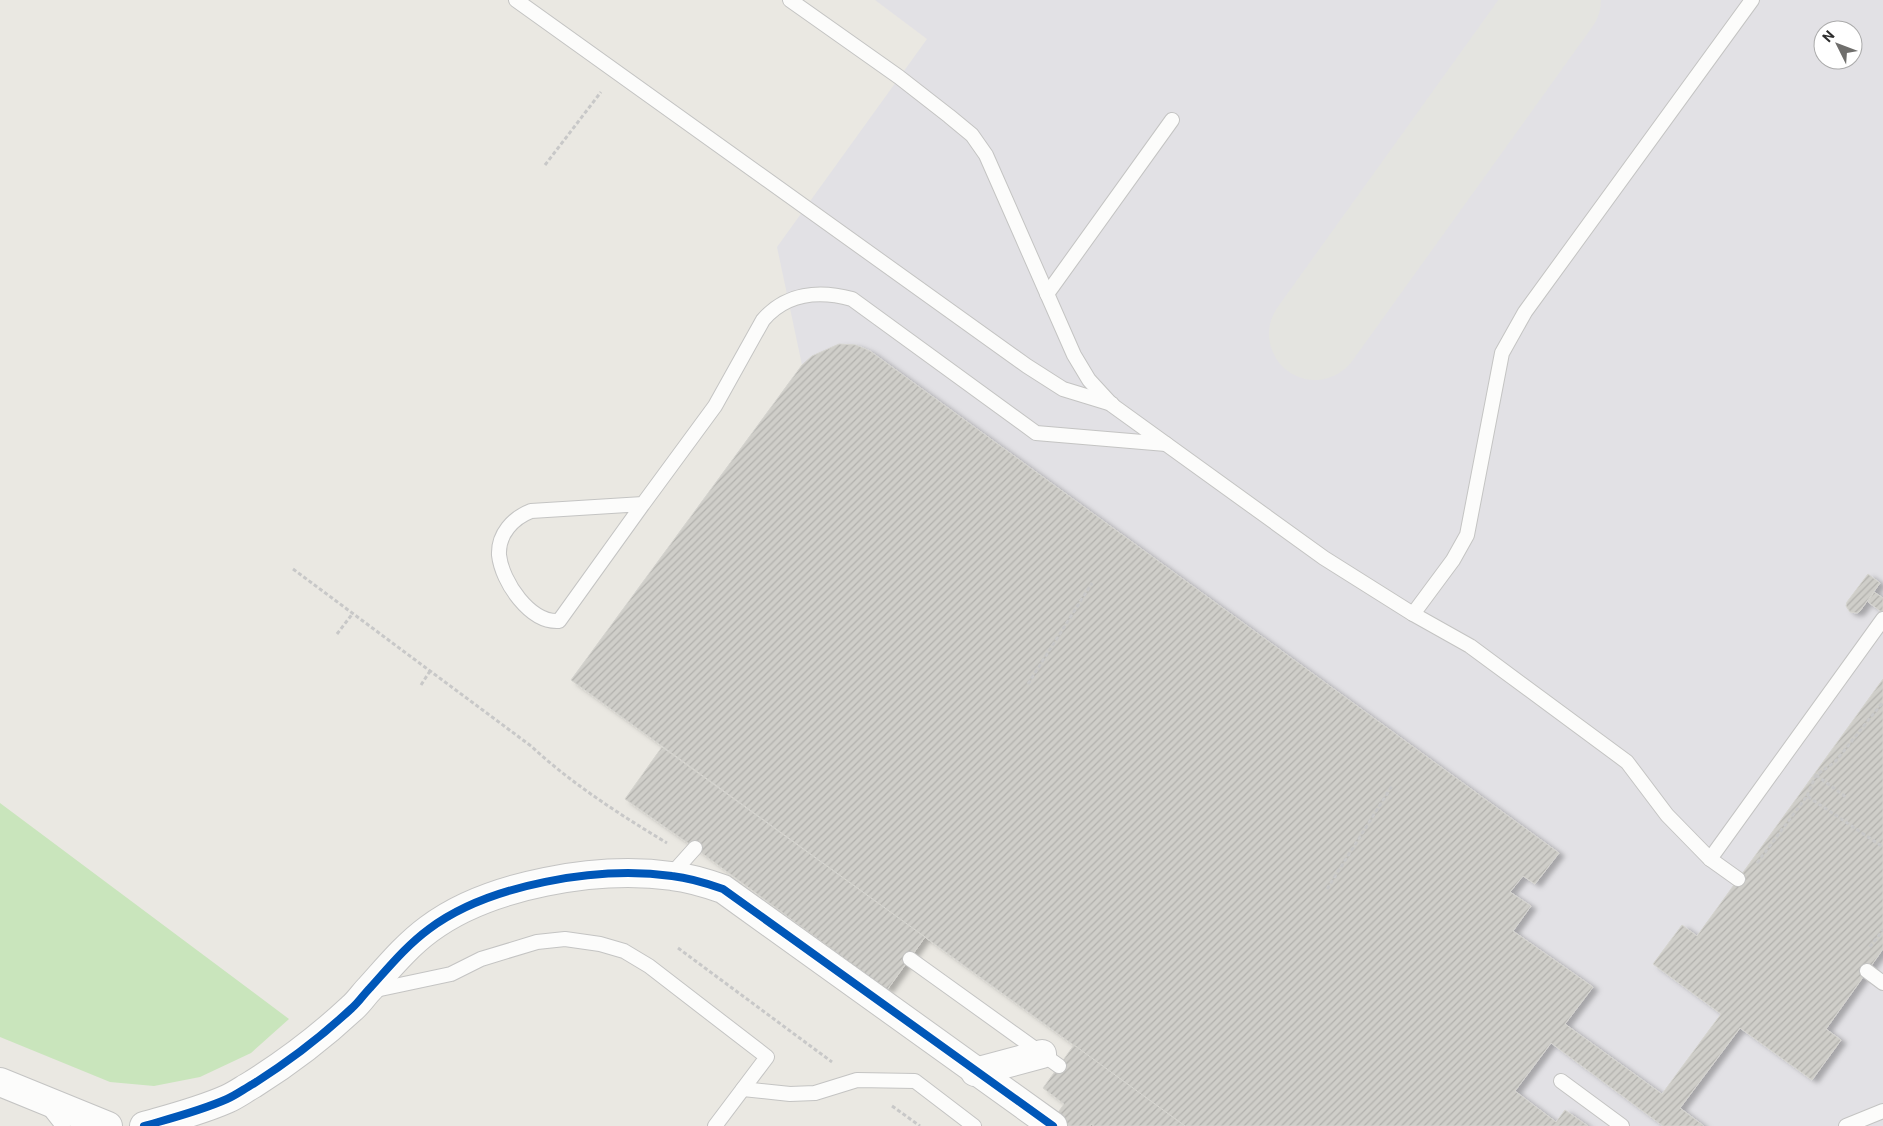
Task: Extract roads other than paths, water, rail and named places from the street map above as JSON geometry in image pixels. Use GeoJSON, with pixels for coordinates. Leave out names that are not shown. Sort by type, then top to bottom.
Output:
{"type":"FeatureCollection","features":[{"type":"Feature","properties":{"kind":"street"},"geometry":{"type":"LineString","coordinates":[[144,1126],[184,1115],[228,1099],[268,1075],[311,1043],[354,1007],[405,948],[430,928],[460,910],[492,896],[527,886],[567,878],[608,875],[670,876],[698,880],[724,889],[975,1072],[1053,1126]]}},
{"type":"Feature","properties":{"kind":"street"},"geometry":{"type":"LineString","coordinates":[[975,1072],[1051,1060]]}},
{"type":"Feature","properties":{"kind":"street"},"geometry":{"type":"LineString","coordinates":[[0,1082],[108,1126]]}},
{"type":"Feature","properties":{"kind":"lane"},"geometry":{"type":"LineString","coordinates":[[516,0],[1027,366],[1064,389],[1112,405]]}},
{"type":"Feature","properties":{"kind":"lane"},"geometry":{"type":"LineString","coordinates":[[790,0],[899,78],[972,135],[986,155],[1074,355],[1089,380],[1112,405],[1324,558],[1413,614],[1470,646],[1626,762],[1666,816],[1710,859],[1738,879]]}},
{"type":"Feature","properties":{"kind":"lane"},"geometry":{"type":"LineString","coordinates":[[1413,614],[1453,560],[1467,535],[1502,353],[1526,312],[1752,0]]}},
{"type":"Feature","properties":{"kind":"lane"},"geometry":{"type":"LineString","coordinates":[[1047,294],[1172,120]]}},
{"type":"Feature","properties":{"kind":"lane"},"geometry":{"type":"LineString","coordinates":[[643,504],[531,511],[519,516],[508,527],[502,538],[499,554],[504,574],[528,610],[549,622],[559,621],[715,406],[763,320],[771,310],[781,303],[804,295],[830,295],[852,299],[1036,433],[1167,444]]}},
{"type":"Feature","properties":{"kind":"lane"},"geometry":{"type":"LineString","coordinates":[[1710,859],[1883,619]]}},
{"type":"Feature","properties":{"kind":"lane"},"geometry":{"type":"LineString","coordinates":[[670,876],[692,852]]}},
{"type":"Feature","properties":{"kind":"lane"},"geometry":{"type":"LineString","coordinates":[[366,992],[451,974],[481,960],[537,942],[565,940],[600,944],[624,951],[649,966],[767,1057],[715,1126]]}},
{"type":"Feature","properties":{"kind":"lane"},"geometry":{"type":"LineString","coordinates":[[910,959],[1051,1060]]}},
{"type":"Feature","properties":{"kind":"lane"},"geometry":{"type":"LineString","coordinates":[[1867,972],[1883,983]]}},
{"type":"Feature","properties":{"kind":"lane"},"geometry":{"type":"LineString","coordinates":[[743,1089],[790,1094],[815,1093],[857,1080],[914,1080],[974,1126]]}},
{"type":"Feature","properties":{"kind":"lane"},"geometry":{"type":"LineString","coordinates":[[1561,1082],[1622,1126]]}},
{"type":"Feature","properties":{"kind":"lane"},"geometry":{"type":"LineString","coordinates":[[39,1097],[63,1126]]}},
{"type":"Feature","properties":{"kind":"lane"},"geometry":{"type":"LineString","coordinates":[[1846,1126],[1883,1112]]}}]}
